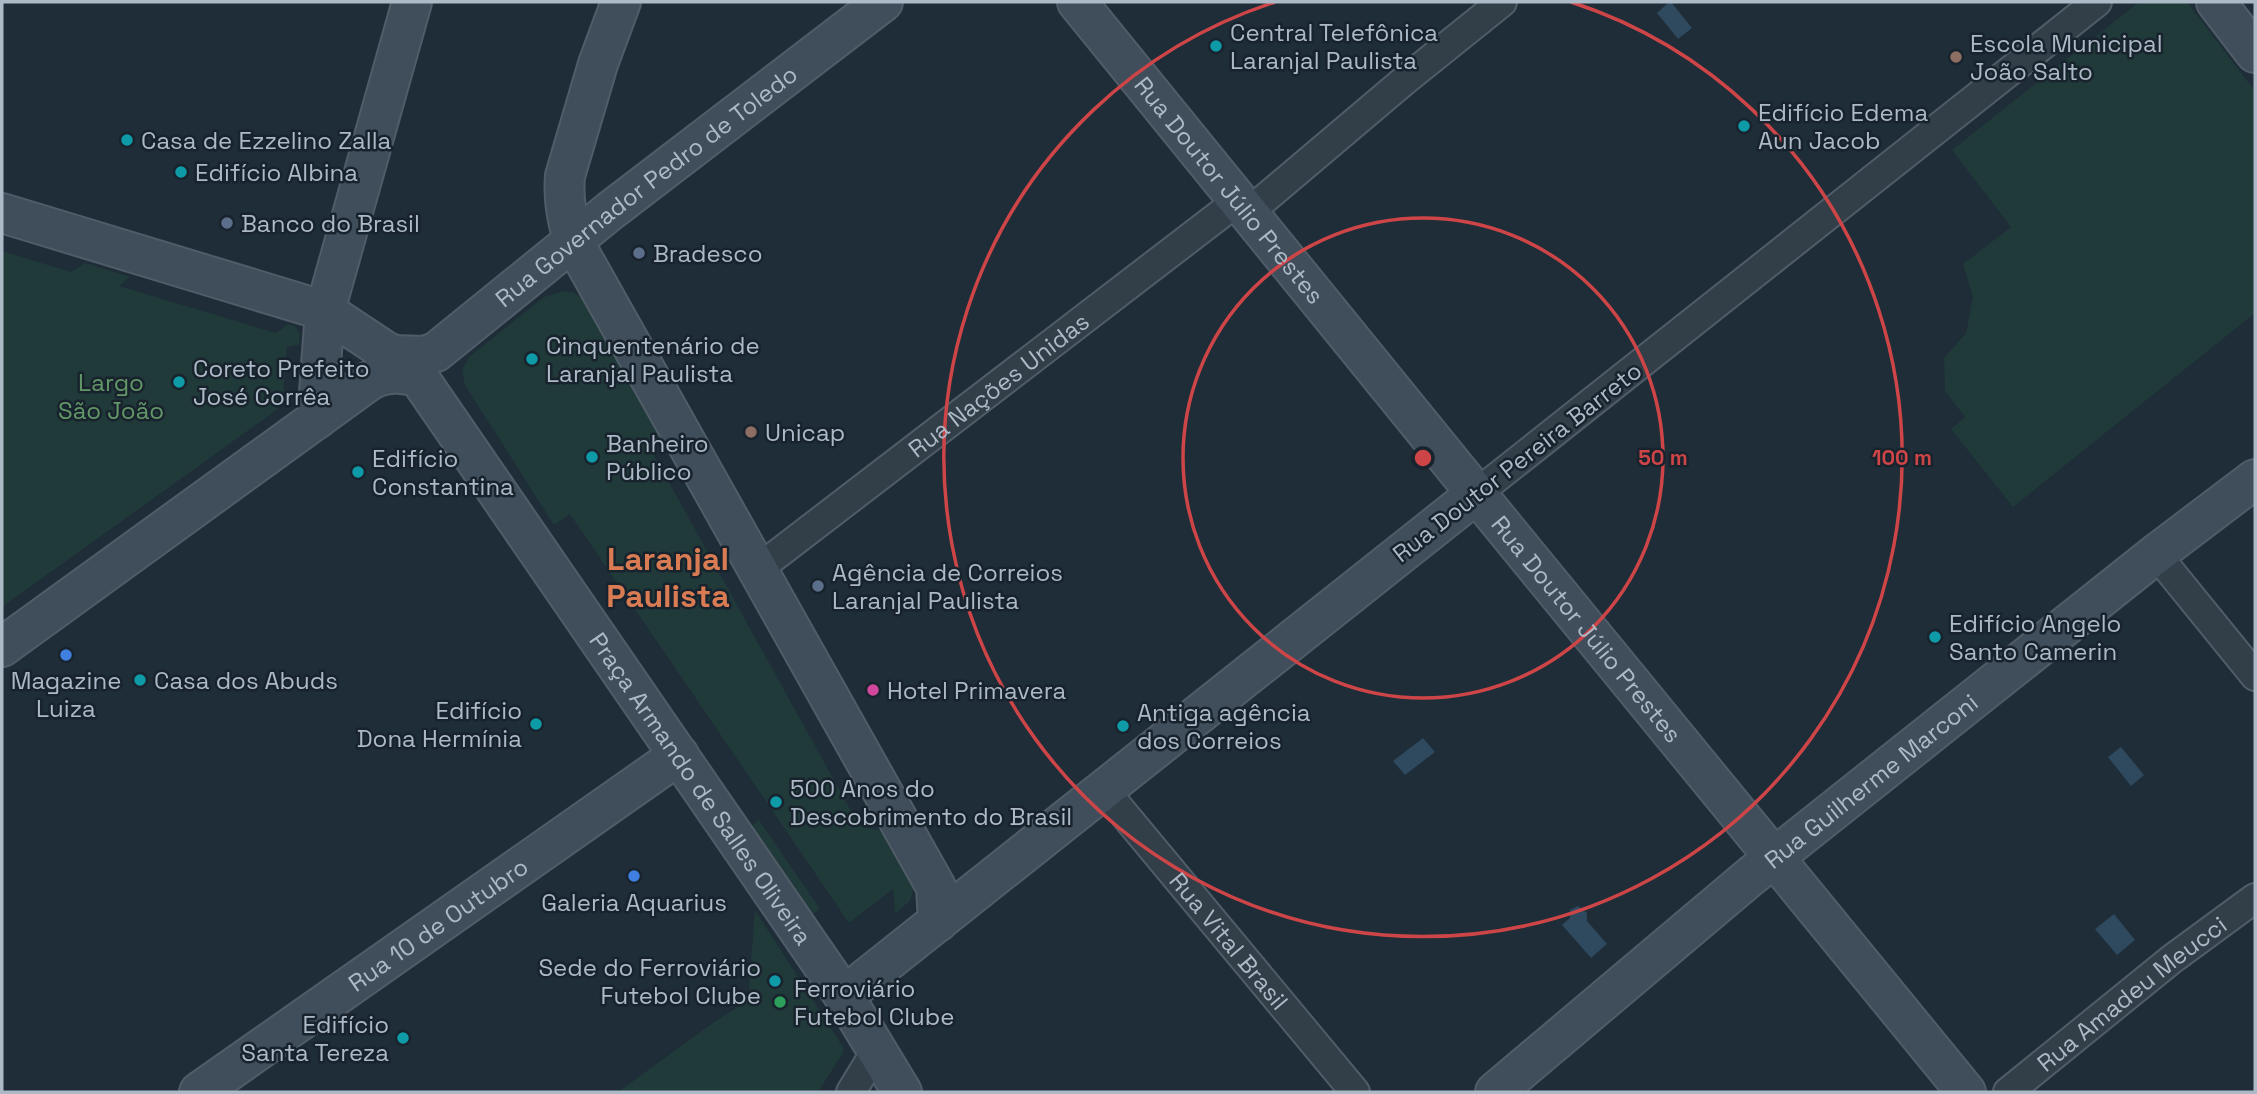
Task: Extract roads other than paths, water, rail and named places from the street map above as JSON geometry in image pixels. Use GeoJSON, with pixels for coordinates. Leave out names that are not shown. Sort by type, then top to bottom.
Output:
{"type":"FeatureCollection","features":[{"type":"Feature","properties":{"kind":"street"},"geometry":{"type":"LineString","coordinates":[[317,419],[325,311],[412,2]]}},
{"type":"Feature","properties":{"kind":"street"},"geometry":{"type":"LineString","coordinates":[[621,2],[598,64],[565,176],[565,214],[573,241],[948,901],[844,996]]}},
{"type":"Feature","properties":{"kind":"street","name":"Rua Governador Pedro de Toledo"},"geometry":{"type":"LineString","coordinates":[[416,367],[573,241],[883,2]]}},
{"type":"Feature","properties":{"kind":"street","name":"Rua Doutor Júlio Prestes"},"geometry":{"type":"LineString","coordinates":[[1077,2],[1966,1092]]}},
{"type":"Feature","properties":{"kind":"street","name":"Rua Nações Unidas"},"geometry":{"type":"LineString","coordinates":[[758,569],[1244,206],[1502,2]]}},
{"type":"Feature","properties":{"kind":"street","name":"Rua Doutor Pereira Barreto"},"geometry":{"type":"LineString","coordinates":[[948,901],[1104,790],[2097,2]]}},
{"type":"Feature","properties":{"kind":"street"},"geometry":{"type":"LineString","coordinates":[[2216,2],[2255,53]]}},
{"type":"Feature","properties":{"kind":"street"},"geometry":{"type":"LineString","coordinates":[[2,213],[325,311],[387,352],[416,367]]}},
{"type":"Feature","properties":{"kind":"street"},"geometry":{"type":"LineString","coordinates":[[2,646],[374,378],[416,367]]}},
{"type":"Feature","properties":{"kind":"street","name":"Praça Armando de Salles Oliveira"},"geometry":{"type":"LineString","coordinates":[[416,367],[844,996],[902,1092]]}},
{"type":"Feature","properties":{"kind":"street","name":"Rua Guilherme Marconi"},"geometry":{"type":"LineString","coordinates":[[1495,1092],[1774,858],[2156,554],[2255,479]]}},
{"type":"Feature","properties":{"kind":"street"},"geometry":{"type":"LineString","coordinates":[[2156,554],[2255,676]]}},
{"type":"Feature","properties":{"kind":"street","name":"Rua 10 de Outubro"},"geometry":{"type":"LineString","coordinates":[[199,1092],[678,755]]}},
{"type":"Feature","properties":{"kind":"street","name":"Rua Vital Brasil"},"geometry":{"type":"LineString","coordinates":[[1104,790],[1355,1092]]}},
{"type":"Feature","properties":{"kind":"street","name":"Rua Amadeu Meucci"},"geometry":{"type":"LineString","coordinates":[[2008,1092],[2172,959],[2255,898]]}},
{"type":"Feature","properties":{"kind":"street"},"geometry":{"type":"LineString","coordinates":[[851,1092],[876,1051]]}},
{"type":"Feature","properties":{"kind":"water"},"geometry":{"type":"Polygon","coordinates":[[[1669,2],[1692,28],[1678,39],[1657,13],[1669,2]]]}},
{"type":"Feature","properties":{"kind":"water"},"geometry":{"type":"Polygon","coordinates":[[[1423,738],[1435,752],[1405,775],[1393,761],[1423,738]]]}},
{"type":"Feature","properties":{"kind":"water"},"geometry":{"type":"Polygon","coordinates":[[[2121,747],[2144,775],[2131,786],[2108,757],[2121,747]]]}},
{"type":"Feature","properties":{"kind":"water"},"geometry":{"type":"Polygon","coordinates":[[[1578,906],[1587,913],[1587,921],[1607,944],[1591,958],[1562,925],[1570,918],[1570,910],[1578,906]]]}},
{"type":"Feature","properties":{"kind":"water"},"geometry":{"type":"Polygon","coordinates":[[[2114,914],[2135,940],[2117,955],[2095,929],[2114,914]]]}},
{"type":"Feature","properties":{"kind":"place","name":"Central Telefônica Laranjal Paulista"},"geometry":{"type":"Point","coordinates":[1216,46]}},
{"type":"Feature","properties":{"kind":"place","name":"Escola Municipal João Salto"},"geometry":{"type":"Point","coordinates":[1956,57]}},
{"type":"Feature","properties":{"kind":"place","name":"Edifício Edema Aun Jacob"},"geometry":{"type":"Point","coordinates":[1744,126]}},
{"type":"Feature","properties":{"kind":"place","name":"Casa de Ezzelino Zalla"},"geometry":{"type":"Point","coordinates":[127,140]}},
{"type":"Feature","properties":{"kind":"place","name":"Edifício Albina"},"geometry":{"type":"Point","coordinates":[181,172]}},
{"type":"Feature","properties":{"kind":"place","name":"Banco do Brasil"},"geometry":{"type":"Point","coordinates":[227,223]}},
{"type":"Feature","properties":{"kind":"place","name":"Bradesco"},"geometry":{"type":"Point","coordinates":[639,253]}},
{"type":"Feature","properties":{"kind":"place","name":"Cinquentenário de Laranjal Paulista"},"geometry":{"type":"Point","coordinates":[532,359]}},
{"type":"Feature","properties":{"kind":"place","name":"Coreto Prefeito José Corrêa"},"geometry":{"type":"Point","coordinates":[179,382]}},
{"type":"Feature","properties":{"kind":"place","name":"Unicap"},"geometry":{"type":"Point","coordinates":[751,432]}},
{"type":"Feature","properties":{"kind":"place","name":"Banheiro Público"},"geometry":{"type":"Point","coordinates":[592,457]}},
{"type":"Feature","properties":{"kind":"place","name":"Edifício Constantina"},"geometry":{"type":"Point","coordinates":[358,472]}},
{"type":"Feature","properties":{"kind":"place","name":"Agência de Correios Laranjal Paulista"},"geometry":{"type":"Point","coordinates":[818,586]}},
{"type":"Feature","properties":{"kind":"place","name":"Edifício Angelo Santo Camerin"},"geometry":{"type":"Point","coordinates":[1935,637]}},
{"type":"Feature","properties":{"kind":"place","name":"Magazine Luiza"},"geometry":{"type":"Point","coordinates":[66,655]}},
{"type":"Feature","properties":{"kind":"place","name":"Casa dos Abuds"},"geometry":{"type":"Point","coordinates":[140,680]}},
{"type":"Feature","properties":{"kind":"place","name":"Hotel Primavera"},"geometry":{"type":"Point","coordinates":[873,690]}},
{"type":"Feature","properties":{"kind":"place","name":"Edifício Dona Hermínia"},"geometry":{"type":"Point","coordinates":[536,724]}},
{"type":"Feature","properties":{"kind":"place","name":"Antiga agência dos Correios"},"geometry":{"type":"Point","coordinates":[1123,726]}},
{"type":"Feature","properties":{"kind":"place","name":"500 Anos do Descobrimento do Brasil"},"geometry":{"type":"Point","coordinates":[776,802]}},
{"type":"Feature","properties":{"kind":"place","name":"Galeria Aquarius"},"geometry":{"type":"Point","coordinates":[634,876]}},
{"type":"Feature","properties":{"kind":"place","name":"Sede do Ferroviário Futebol Clube"},"geometry":{"type":"Point","coordinates":[775,981]}},
{"type":"Feature","properties":{"kind":"place","name":"Ferroviário Futebol Clube"},"geometry":{"type":"Point","coordinates":[780,1002]}},
{"type":"Feature","properties":{"kind":"place","name":"Edifício Santa Tereza"},"geometry":{"type":"Point","coordinates":[403,1038]}},
{"type":"Feature","properties":{"kind":"district","name":"Laranjal Paulista"},"geometry":{"type":"Point","coordinates":[668,578]}},
{"type":"Feature","properties":{"kind":"park label","name":"Largo São João"},"geometry":{"type":"Point","coordinates":[111,396]}}]}
